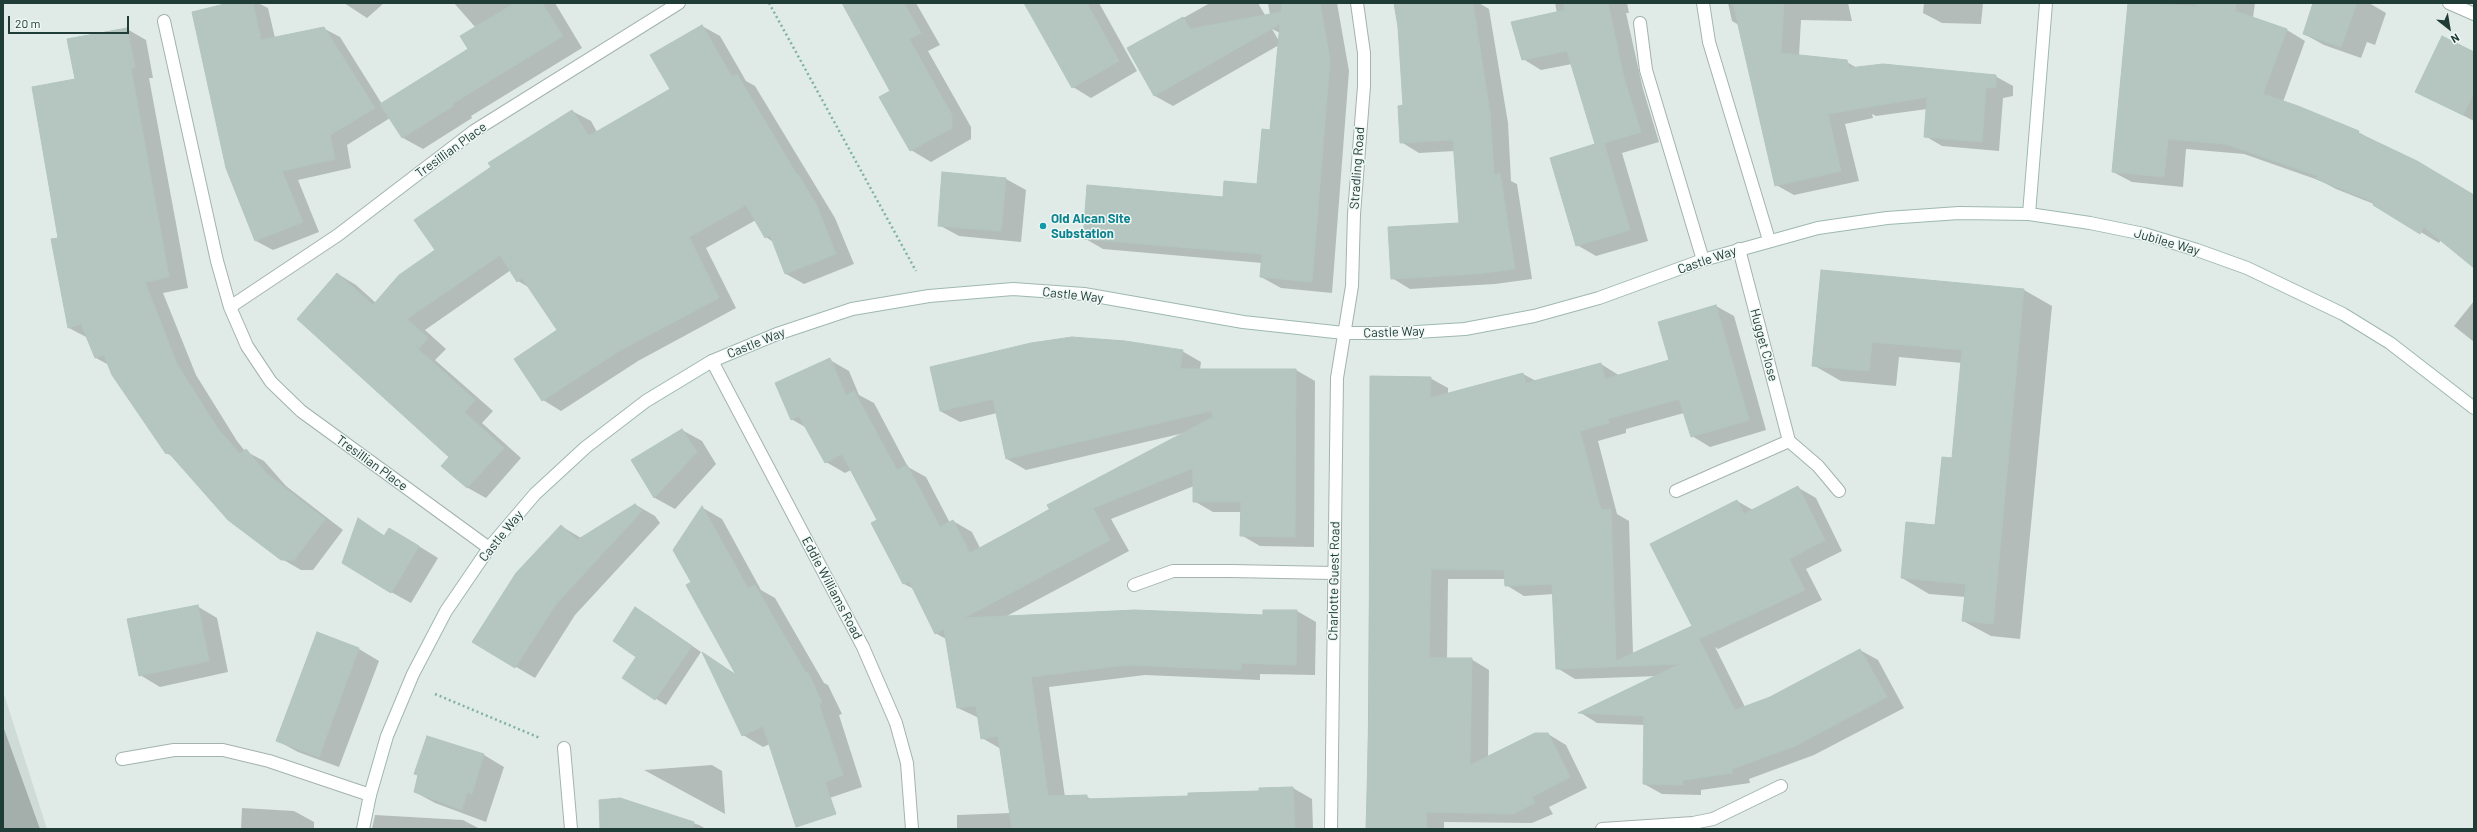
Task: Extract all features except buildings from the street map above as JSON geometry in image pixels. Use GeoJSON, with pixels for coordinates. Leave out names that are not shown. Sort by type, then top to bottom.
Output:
{"type":"FeatureCollection","features":[{"type":"Feature","properties":{"kind":"street","name":"Tresillian Place"},"geometry":{"type":"LineString","coordinates":[[230,307],[338,235],[474,131],[679,3]]}},
{"type":"Feature","properties":{"kind":"street","name":"Stradling Road"},"geometry":{"type":"LineString","coordinates":[[1344,333],[1352,286],[1354,214],[1364,86],[1364,53],[1357,3]]}},
{"type":"Feature","properties":{"kind":"street"},"geometry":{"type":"LineString","coordinates":[[1703,3],[1709,42],[1770,240]]}},
{"type":"Feature","properties":{"kind":"street"},"geometry":{"type":"LineString","coordinates":[[2029,214],[2046,3]]}},
{"type":"Feature","properties":{"kind":"street"},"geometry":{"type":"LineString","coordinates":[[2449,3],[2474,14]]}},
{"type":"Feature","properties":{"kind":"street","name":"Tresillian Place"},"geometry":{"type":"LineString","coordinates":[[164,21],[217,261],[230,307],[246,346],[271,382],[301,411],[488,548]]}},
{"type":"Feature","properties":{"kind":"street"},"geometry":{"type":"LineString","coordinates":[[1640,23],[1646,70],[1703,260]]}},
{"type":"Feature","properties":{"kind":"street","name":"Castle Way"},"geometry":{"type":"LineString","coordinates":[[363,829],[370,795],[387,736],[409,683],[446,611],[488,548],[535,494],[586,447],[646,401],[712,361],[777,334],[852,309],[929,296],[1013,289],[1084,294],[1243,322],[1344,333],[1401,333],[1465,329],[1534,316],[1600,298],[1703,260],[1770,240],[1818,228],[1887,218],[1958,214],[2029,214]]}},
{"type":"Feature","properties":{"kind":"street","name":"Jubilee Way"},"geometry":{"type":"LineString","coordinates":[[2029,214],[2090,223],[2144,234],[2198,250],[2247,268],[2343,314],[2390,343],[2474,408]]}},
{"type":"Feature","properties":{"kind":"street","name":"Hugget Close"},"geometry":{"type":"LineString","coordinates":[[1739,249],[1789,441]]}},
{"type":"Feature","properties":{"kind":"street","name":"Charlotte Guest Road"},"geometry":{"type":"LineString","coordinates":[[1331,829],[1333,573],[1337,378],[1344,333]]}},
{"type":"Feature","properties":{"kind":"street","name":"Eddie Williams Road"},"geometry":{"type":"LineString","coordinates":[[712,361],[863,647],[896,722],[907,763],[912,829]]}},
{"type":"Feature","properties":{"kind":"street"},"geometry":{"type":"LineString","coordinates":[[1676,491],[1789,441],[1818,466],[1839,491]]}},
{"type":"Feature","properties":{"kind":"street"},"geometry":{"type":"LineString","coordinates":[[1134,585],[1173,571],[1333,573]]}},
{"type":"Feature","properties":{"kind":"street"},"geometry":{"type":"LineString","coordinates":[[564,748],[571,829]]}},
{"type":"Feature","properties":{"kind":"street"},"geometry":{"type":"LineString","coordinates":[[122,759],[174,750],[223,750],[269,761],[370,795]]}},
{"type":"Feature","properties":{"kind":"street"},"geometry":{"type":"LineString","coordinates":[[1602,829],[1693,823],[1713,820],[1781,786]]}},
{"type":"Feature","properties":{"kind":"path"},"geometry":{"type":"LineString","coordinates":[[769,3],[929,296]]}},
{"type":"Feature","properties":{"kind":"path"},"geometry":{"type":"LineString","coordinates":[[409,683],[564,748]]}},
{"type":"Feature","properties":{"kind":"shaded area"},"geometry":{"type":"Polygon","coordinates":[[[3,691],[47,829],[3,829],[3,691]]]}},
{"type":"Feature","properties":{"kind":"place","name":"Old Alcan Site Substation"},"geometry":{"type":"Point","coordinates":[1043,226]}}]}
